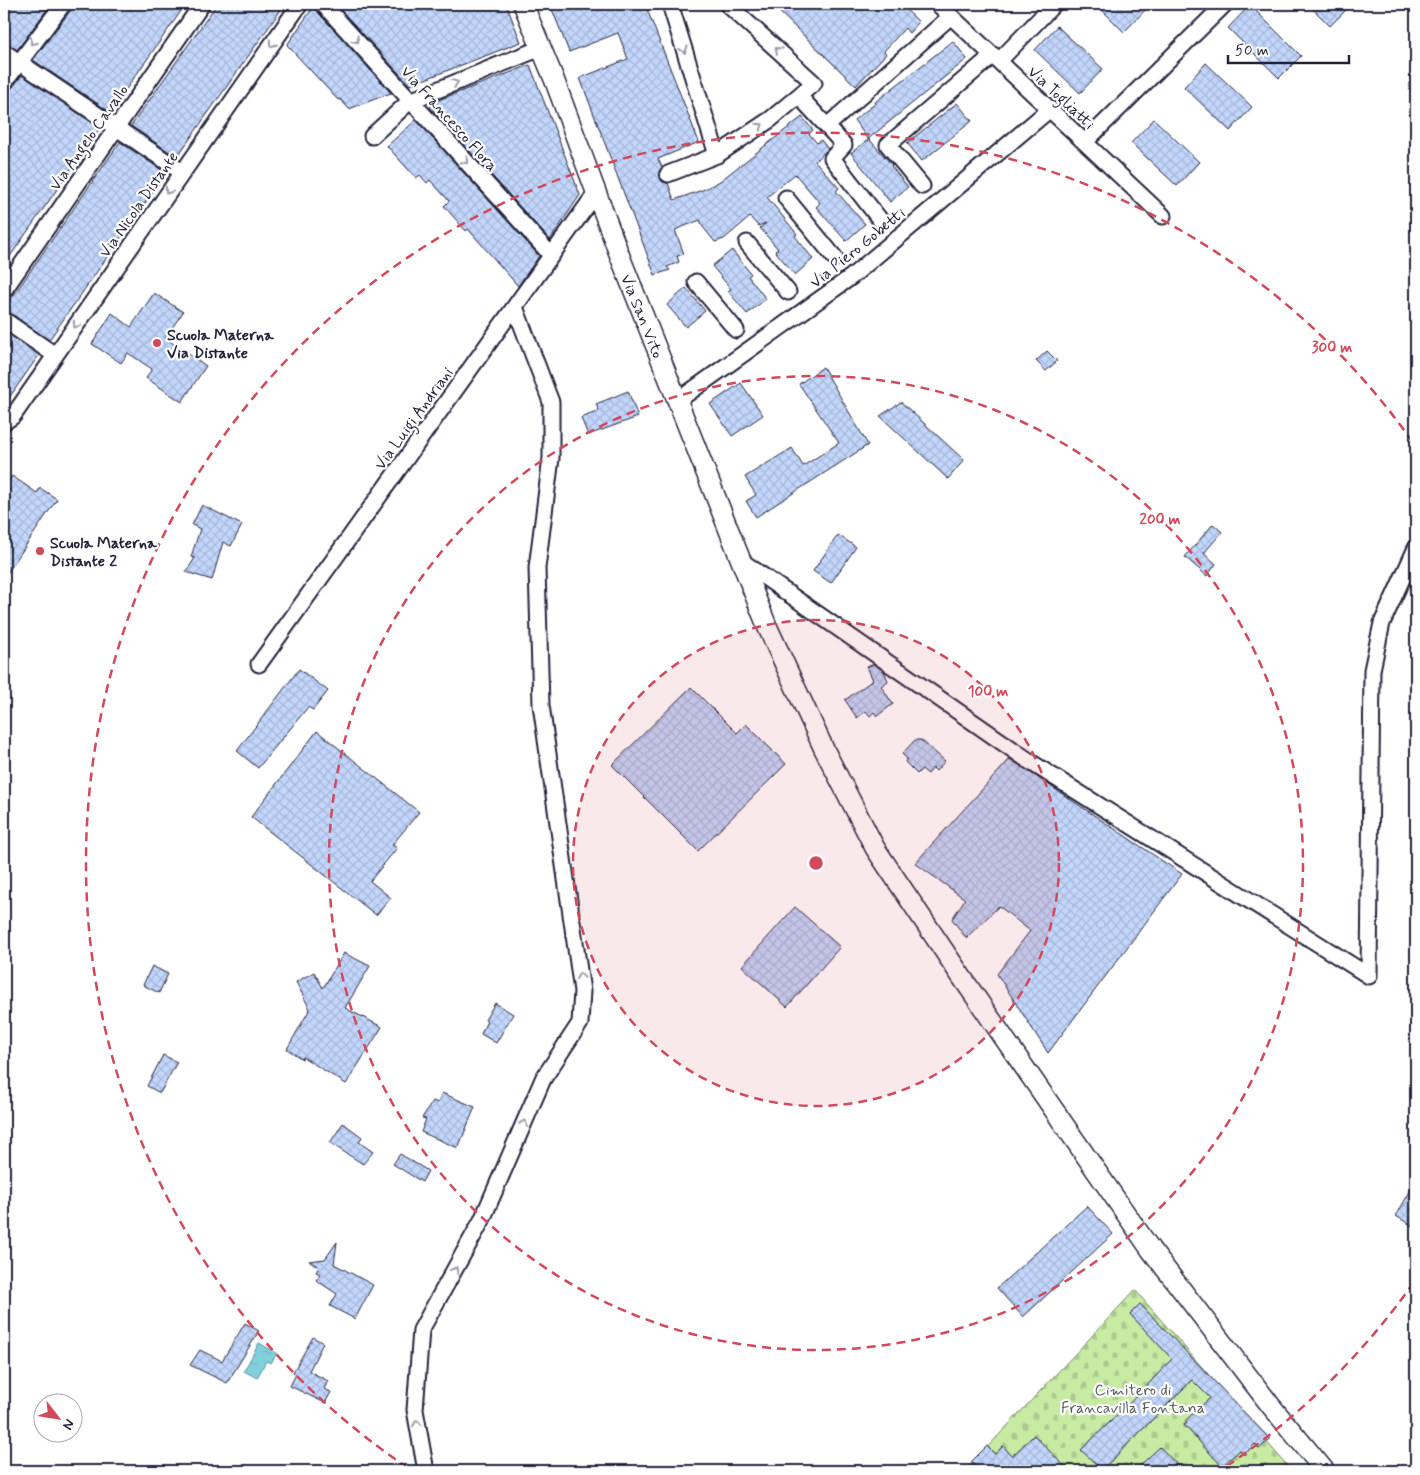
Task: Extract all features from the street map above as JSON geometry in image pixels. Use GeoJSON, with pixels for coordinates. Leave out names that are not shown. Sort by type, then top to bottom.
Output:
{"type":"FeatureCollection","features":[{"type":"Feature","properties":{"kind":"street"},"geometry":{"type":"LineString","coordinates":[[4,83],[63,4]]}},
{"type":"Feature","properties":{"kind":"street","name":"Via Angelo Cavallo"},"geometry":{"type":"LineString","coordinates":[[4,290],[202,4]]}},
{"type":"Feature","properties":{"kind":"street","name":"Via Nicola Distante"},"geometry":{"type":"LineString","coordinates":[[4,422],[13,416],[300,4]]}},
{"type":"Feature","properties":{"kind":"street","name":"Via Francesco Flora"},"geometry":{"type":"LineString","coordinates":[[323,4],[551,255]]}},
{"type":"Feature","properties":{"kind":"street","name":"Via San Vito"},"geometry":{"type":"LineString","coordinates":[[523,4],[677,401],[767,626],[824,749],[875,848],[961,976],[1152,1250],[1271,1406],[1325,1471]]}},
{"type":"Feature","properties":{"kind":"street"},"geometry":{"type":"LineString","coordinates":[[670,4],[717,155]]}},
{"type":"Feature","properties":{"kind":"street"},"geometry":{"type":"LineString","coordinates":[[668,174],[717,155],[771,118],[814,82],[727,4]]}},
{"type":"Feature","properties":{"kind":"street","name":"Via Togliatti"},"geometry":{"type":"LineString","coordinates":[[938,4],[1162,216]]}},
{"type":"Feature","properties":{"kind":"street"},"geometry":{"type":"LineString","coordinates":[[922,186],[888,145],[996,58],[1054,4]]}},
{"type":"Feature","properties":{"kind":"street"},"geometry":{"type":"LineString","coordinates":[[1085,142],[1225,4]]}},
{"type":"Feature","properties":{"kind":"street"},"geometry":{"type":"LineString","coordinates":[[827,126],[951,16]]}},
{"type":"Feature","properties":{"kind":"street"},"geometry":{"type":"LineString","coordinates":[[372,136],[410,101],[541,48]]}},
{"type":"Feature","properties":{"kind":"street"},"geometry":{"type":"LineString","coordinates":[[4,52],[182,172]]}},
{"type":"Feature","properties":{"kind":"street"},"geometry":{"type":"LineString","coordinates":[[799,96],[844,145],[832,158],[880,221]]}},
{"type":"Feature","properties":{"kind":"street","name":"Via Piero Gobetti"},"geometry":{"type":"LineString","coordinates":[[677,401],[851,277],[1050,109]]}},
{"type":"Feature","properties":{"kind":"street","name":"Via Luigi Andriani"},"geometry":{"type":"LineString","coordinates":[[259,664],[596,193]]}},
{"type":"Feature","properties":{"kind":"street"},"geometry":{"type":"LineString","coordinates":[[786,198],[835,258]]}},
{"type":"Feature","properties":{"kind":"street"},"geometry":{"type":"LineString","coordinates":[[747,243],[788,292]]}},
{"type":"Feature","properties":{"kind":"street"},"geometry":{"type":"LineString","coordinates":[[696,282],[736,330]]}},
{"type":"Feature","properties":{"kind":"street"},"geometry":{"type":"LineString","coordinates":[[426,1471],[415,1410],[421,1330],[482,1220],[543,1079],[580,1024],[582,991],[541,705],[537,568],[551,458],[551,402],[515,306]]}},
{"type":"Feature","properties":{"kind":"street"},"geometry":{"type":"LineString","coordinates":[[4,320],[56,355]]}},
{"type":"Feature","properties":{"kind":"street"},"geometry":{"type":"LineString","coordinates":[[740,560],[1032,763],[1369,976],[1372,670],[1382,623],[1416,548]]}},
{"type":"Feature","properties":{"kind":"green space","name":"Cimitero di Francavilla Fontana"},"geometry":{"type":"Polygon","coordinates":[[[1135,1290],[1292,1471],[965,1471],[1135,1290]]]}},
{"type":"Feature","properties":{"kind":"water"},"geometry":{"type":"Polygon","coordinates":[[[259,1343],[277,1353],[271,1363],[266,1361],[257,1378],[244,1371],[259,1343]]]}},
{"type":"Feature","properties":{"kind":"building"},"geometry":{"type":"Polygon","coordinates":[[[4,4],[51,4],[17,50],[4,43],[4,4]]]}},
{"type":"Feature","properties":{"kind":"building"},"geometry":{"type":"Polygon","coordinates":[[[72,4],[186,4],[110,112],[33,60],[71,10],[72,4]]]}},
{"type":"Feature","properties":{"kind":"building"},"geometry":{"type":"Polygon","coordinates":[[[217,4],[285,4],[177,157],[131,126],[217,4]]]}},
{"type":"Feature","properties":{"kind":"building"},"geometry":{"type":"Polygon","coordinates":[[[335,4],[506,4],[521,42],[410,85],[335,4]]]}},
{"type":"Feature","properties":{"kind":"building"},"geometry":{"type":"Polygon","coordinates":[[[550,4],[645,4],[699,142],[658,159],[662,167],[659,177],[663,182],[668,183],[674,200],[705,189],[720,181],[802,117],[813,130],[809,134],[817,143],[821,140],[828,149],[815,161],[839,188],[836,191],[865,224],[846,241],[816,207],[820,203],[795,174],[767,197],[797,234],[795,236],[813,259],[795,275],[775,251],[778,249],[760,228],[766,223],[758,226],[750,217],[724,239],[715,242],[700,220],[675,230],[684,254],[677,256],[679,262],[667,267],[670,270],[655,275],[580,78],[628,59],[618,33],[569,52],[550,4]]]}},
{"type":"Feature","properties":{"kind":"building"},"geometry":{"type":"Polygon","coordinates":[[[771,4],[900,4],[919,22],[909,33],[905,28],[884,51],[886,54],[856,86],[771,4]]]}},
{"type":"Feature","properties":{"kind":"building"},"geometry":{"type":"Polygon","coordinates":[[[1096,4],[1151,4],[1124,32],[1096,4]]]}},
{"type":"Feature","properties":{"kind":"building"},"geometry":{"type":"Polygon","coordinates":[[[1308,4],[1352,4],[1330,26],[1308,4]]]}},
{"type":"Feature","properties":{"kind":"building"},"geometry":{"type":"Polygon","coordinates":[[[1250,5],[1301,56],[1279,78],[1228,28],[1250,5]]]}},
{"type":"Feature","properties":{"kind":"building"},"geometry":{"type":"Polygon","coordinates":[[[314,6],[391,93],[349,109],[340,99],[338,100],[287,45],[314,6]]]}},
{"type":"Feature","properties":{"kind":"building"},"geometry":{"type":"Polygon","coordinates":[[[1057,26],[1103,69],[1080,93],[1035,50],[1057,26]]]}},
{"type":"Feature","properties":{"kind":"building"},"geometry":{"type":"Polygon","coordinates":[[[953,41],[967,59],[868,139],[854,120],[953,41]]]}},
{"type":"Feature","properties":{"kind":"building"},"geometry":{"type":"Polygon","coordinates":[[[1206,63],[1252,107],[1230,131],[1184,87],[1206,63]]]}},
{"type":"Feature","properties":{"kind":"building"},"geometry":{"type":"Polygon","coordinates":[[[530,65],[580,195],[550,240],[430,107],[436,101],[530,65]]]}},
{"type":"Feature","properties":{"kind":"building"},"geometry":{"type":"Polygon","coordinates":[[[22,75],[100,128],[4,265],[4,92],[11,89],[22,75]]]}},
{"type":"Feature","properties":{"kind":"building"},"geometry":{"type":"Polygon","coordinates":[[[957,103],[972,121],[922,161],[907,143],[957,103]]]}},
{"type":"Feature","properties":{"kind":"building"},"geometry":{"type":"Polygon","coordinates":[[[1154,119],[1199,162],[1177,186],[1131,143],[1154,119]]]}},
{"type":"Feature","properties":{"kind":"building"},"geometry":{"type":"Polygon","coordinates":[[[416,120],[539,256],[518,286],[468,229],[466,231],[444,206],[449,201],[430,180],[427,183],[420,175],[416,178],[387,146],[416,120]]]}},
{"type":"Feature","properties":{"kind":"building"},"geometry":{"type":"Polygon","coordinates":[[[869,139],[908,187],[890,202],[851,153],[869,139]]]}},
{"type":"Feature","properties":{"kind":"building"},"geometry":{"type":"Polygon","coordinates":[[[120,142],[166,173],[49,340],[9,312],[4,311],[4,309],[120,142]]]}},
{"type":"Feature","properties":{"kind":"building"},"geometry":{"type":"Polygon","coordinates":[[[732,250],[751,274],[748,276],[766,299],[747,314],[728,291],[731,289],[712,266],[732,250]]]}},
{"type":"Feature","properties":{"kind":"building"},"geometry":{"type":"Polygon","coordinates":[[[686,288],[705,311],[686,327],[667,305],[686,288]]]}},
{"type":"Feature","properties":{"kind":"building"},"geometry":{"type":"Polygon","coordinates":[[[154,293],[183,312],[165,338],[206,366],[182,402],[146,378],[152,369],[128,353],[121,363],[92,344],[112,313],[131,327],[154,293]]]}},
{"type":"Feature","properties":{"kind":"building"},"geometry":{"type":"Polygon","coordinates":[[[4,331],[39,355],[4,405],[4,331]]]}},
{"type":"Feature","properties":{"kind":"building"},"geometry":{"type":"Polygon","coordinates":[[[1047,351],[1057,361],[1046,371],[1036,361],[1047,351]]]}},
{"type":"Feature","properties":{"kind":"building"},"geometry":{"type":"Polygon","coordinates":[[[823,367],[868,445],[756,517],[746,501],[756,495],[745,477],[792,448],[803,466],[839,443],[799,384],[823,367]]]}},
{"type":"Feature","properties":{"kind":"building"},"geometry":{"type":"Polygon","coordinates":[[[741,383],[763,415],[732,436],[710,404],[741,383]]]}},
{"type":"Feature","properties":{"kind":"building"},"geometry":{"type":"Polygon","coordinates":[[[628,391],[638,417],[588,435],[581,418],[599,411],[596,404],[628,391]]]}},
{"type":"Feature","properties":{"kind":"building"},"geometry":{"type":"Polygon","coordinates":[[[901,402],[964,460],[948,479],[880,416],[901,402]]]}},
{"type":"Feature","properties":{"kind":"building"},"geometry":{"type":"Polygon","coordinates":[[[12,476],[37,493],[40,488],[57,499],[4,578],[4,487],[12,476]]]}},
{"type":"Feature","properties":{"kind":"building"},"geometry":{"type":"Polygon","coordinates":[[[202,505],[242,525],[231,546],[223,542],[212,580],[186,572],[195,558],[191,557],[200,529],[192,525],[202,505]]]}},
{"type":"Feature","properties":{"kind":"building"},"geometry":{"type":"Polygon","coordinates":[[[1213,524],[1222,532],[1204,553],[1216,564],[1207,576],[1185,557],[1213,524]]]}},
{"type":"Feature","properties":{"kind":"building"},"geometry":{"type":"Polygon","coordinates":[[[838,535],[856,547],[831,583],[813,571],[838,535]]]}},
{"type":"Feature","properties":{"kind":"building"},"geometry":{"type":"Polygon","coordinates":[[[874,664],[884,671],[888,681],[881,686],[893,704],[877,716],[874,712],[870,716],[866,711],[857,718],[845,700],[873,680],[867,667],[874,664]]]}},
{"type":"Feature","properties":{"kind":"building"},"geometry":{"type":"Polygon","coordinates":[[[299,669],[328,691],[313,710],[308,707],[258,768],[237,751],[299,669]]]}},
{"type":"Feature","properties":{"kind":"building"},"geometry":{"type":"Polygon","coordinates":[[[691,687],[737,733],[746,724],[786,764],[698,851],[612,765],[691,687]]]}},
{"type":"Feature","properties":{"kind":"building"},"geometry":{"type":"Polygon","coordinates":[[[317,731],[419,812],[392,845],[397,848],[370,881],[391,898],[376,915],[251,817],[317,731]]]}},
{"type":"Feature","properties":{"kind":"building"},"geometry":{"type":"Polygon","coordinates":[[[915,740],[921,740],[945,761],[936,771],[933,768],[928,774],[922,769],[917,774],[905,762],[907,759],[902,754],[915,740]]]}},
{"type":"Feature","properties":{"kind":"building"},"geometry":{"type":"Polygon","coordinates":[[[1010,759],[1182,874],[1048,1053],[997,974],[1030,931],[999,906],[966,938],[952,919],[965,899],[915,863],[1010,759]]]}},
{"type":"Feature","properties":{"kind":"building"},"geometry":{"type":"Polygon","coordinates":[[[795,907],[840,947],[787,1007],[742,966],[795,907]]]}},
{"type":"Feature","properties":{"kind":"building"},"geometry":{"type":"Polygon","coordinates":[[[344,953],[370,966],[345,1008],[382,1027],[346,1084],[287,1049],[310,1009],[296,982],[314,972],[323,988],[344,953]]]}},
{"type":"Feature","properties":{"kind":"building"},"geometry":{"type":"Polygon","coordinates":[[[152,966],[168,974],[159,993],[143,985],[152,966]]]}},
{"type":"Feature","properties":{"kind":"building"},"geometry":{"type":"Polygon","coordinates":[[[495,1003],[513,1014],[496,1043],[481,1034],[487,1021],[485,1020],[495,1003]]]}},
{"type":"Feature","properties":{"kind":"building"},"geometry":{"type":"Polygon","coordinates":[[[163,1055],[177,1062],[160,1093],[147,1086],[163,1055]]]}},
{"type":"Feature","properties":{"kind":"building"},"geometry":{"type":"Polygon","coordinates":[[[442,1093],[475,1107],[458,1148],[421,1132],[426,1119],[422,1118],[433,1101],[438,1103],[442,1093]]]}},
{"type":"Feature","properties":{"kind":"building"},"geometry":{"type":"Polygon","coordinates":[[[343,1123],[362,1137],[359,1142],[373,1152],[363,1164],[330,1143],[343,1123]]]}},
{"type":"Feature","properties":{"kind":"building"},"geometry":{"type":"Polygon","coordinates":[[[400,1154],[428,1171],[422,1182],[393,1164],[400,1154]]]}},
{"type":"Feature","properties":{"kind":"building"},"geometry":{"type":"Polygon","coordinates":[[[1416,1181],[1416,1228],[1396,1216],[1416,1181]]]}},
{"type":"Feature","properties":{"kind":"building"},"geometry":{"type":"Polygon","coordinates":[[[1087,1206],[1113,1234],[1023,1317],[997,1288],[1087,1206]]]}},
{"type":"Feature","properties":{"kind":"building"},"geometry":{"type":"Polygon","coordinates":[[[337,1242],[334,1264],[373,1285],[355,1319],[330,1306],[337,1294],[316,1280],[320,1274],[316,1272],[319,1267],[309,1261],[325,1259],[337,1242]]]}},
{"type":"Feature","properties":{"kind":"building"},"geometry":{"type":"Polygon","coordinates":[[[1140,1304],[1270,1439],[1259,1449],[1255,1444],[1244,1455],[1240,1450],[1222,1466],[1184,1425],[1187,1423],[1185,1421],[1210,1398],[1192,1380],[1102,1470],[1081,1450],[1172,1359],[1130,1314],[1140,1304]]]}},
{"type":"Feature","properties":{"kind":"building"},"geometry":{"type":"Polygon","coordinates":[[[245,1323],[259,1331],[227,1383],[190,1365],[200,1350],[222,1361],[245,1323]]]}},
{"type":"Feature","properties":{"kind":"building"},"geometry":{"type":"Polygon","coordinates":[[[313,1337],[323,1343],[309,1371],[328,1381],[324,1389],[331,1392],[325,1403],[290,1386],[296,1374],[293,1372],[313,1337]]]}},
{"type":"Feature","properties":{"kind":"building"},"geometry":{"type":"Polygon","coordinates":[[[1034,1435],[1069,1471],[980,1471],[971,1462],[987,1446],[995,1454],[1003,1446],[1012,1456],[1034,1435]]]}},
{"type":"Feature","properties":{"kind":"building"},"geometry":{"type":"Polygon","coordinates":[[[1160,1447],[1183,1471],[1134,1471],[1160,1447]]]}},
{"type":"Feature","properties":{"kind":"place","name":"Scuola Materna Via Distante"},"geometry":{"type":"Point","coordinates":[157,343]}},
{"type":"Feature","properties":{"kind":"place","name":"Scuola Materna Distante 2"},"geometry":{"type":"Point","coordinates":[40,551]}}]}
